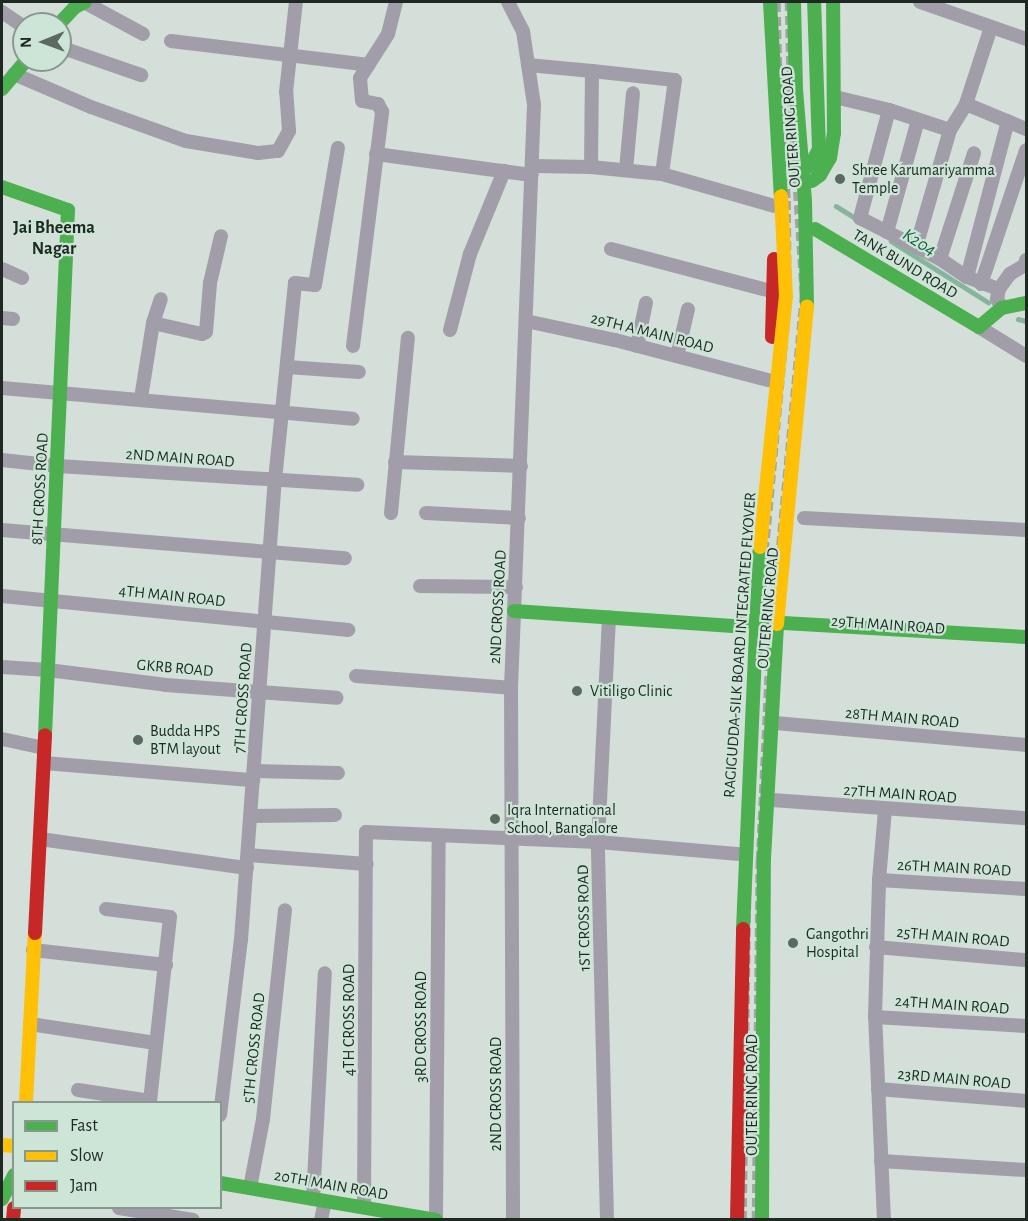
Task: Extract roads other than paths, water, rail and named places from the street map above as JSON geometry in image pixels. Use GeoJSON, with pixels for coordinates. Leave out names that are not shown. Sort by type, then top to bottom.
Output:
{"type":"FeatureCollection","features":[{"type":"Feature","properties":{"kind":"main road"},"geometry":{"type":"LineString","coordinates":[[70,12],[85,2]]}},
{"type":"Feature","properties":{"kind":"main road","name":"OUTER RING ROAD"},"geometry":{"type":"LineString","coordinates":[[727,1220],[745,626],[775,292],[774,207],[764,99],[762,2]]}},
{"type":"Feature","properties":{"kind":"main road","name":"RAGIGUDDA-SILK BOARD INTEGRATED FLYOVER"},"geometry":{"type":"LineString","coordinates":[[737,1220],[744,857],[753,662],[760,544],[786,297],[770,2]]}},
{"type":"Feature","properties":{"kind":"main road"},"geometry":{"type":"LineString","coordinates":[[762,1220],[764,858],[772,691],[808,297],[805,201],[796,89],[794,2]]}},
{"type":"Feature","properties":{"kind":"main road","name":"OUTER RING ROAD"},"geometry":{"type":"LineString","coordinates":[[769,1220],[768,1095],[775,723],[782,629],[816,290],[812,181],[805,124],[801,2]]}},
{"type":"Feature","properties":{"kind":"main road"},"geometry":{"type":"LineString","coordinates":[[810,166],[819,149],[814,2]]}},
{"type":"Feature","properties":{"kind":"main road"},"geometry":{"type":"LineString","coordinates":[[812,181],[820,175],[830,158],[835,97],[833,2]]}},
{"type":"Feature","properties":{"kind":"main road"},"geometry":{"type":"LineString","coordinates":[[2,89],[14,74]]}},
{"type":"Feature","properties":{"kind":"main road","name":"8TH CROSS ROAD"},"geometry":{"type":"LineString","coordinates":[[2,187],[68,210],[55,532],[26,1101]]}},
{"type":"Feature","properties":{"kind":"main road","name":"TANK BUND ROAD"},"geometry":{"type":"LineString","coordinates":[[815,229],[979,327]]}},
{"type":"Feature","properties":{"kind":"main road"},"geometry":{"type":"LineString","coordinates":[[979,327],[1002,308],[1026,303]]}},
{"type":"Feature","properties":{"kind":"main road","name":"29TH MAIN ROAD"},"geometry":{"type":"LineString","coordinates":[[514,610],[745,626],[1026,650]]}},
{"type":"Feature","properties":{"kind":"main road","name":"29TH MAIN ROAD"},"geometry":{"type":"LineString","coordinates":[[782,629],[1026,637]]}},
{"type":"Feature","properties":{"kind":"main road"},"geometry":{"type":"LineString","coordinates":[[2,1199],[12,1179]]}},
{"type":"Feature","properties":{"kind":"main road","name":"20TH MAIN ROAD"},"geometry":{"type":"LineString","coordinates":[[222,1183],[436,1219]]}},
{"type":"Feature","properties":{"kind":"street"},"geometry":{"type":"LineString","coordinates":[[85,2],[143,34]]}},
{"type":"Feature","properties":{"kind":"street"},"geometry":{"type":"LineString","coordinates":[[14,74],[91,107],[186,141],[258,153],[278,151],[289,131],[286,92],[296,2]]}},
{"type":"Feature","properties":{"kind":"street"},"geometry":{"type":"LineString","coordinates":[[353,346],[381,106],[362,101],[360,78],[392,27],[396,2]]}},
{"type":"Feature","properties":{"kind":"street","name":"2ND CROSS ROAD"},"geometry":{"type":"LineString","coordinates":[[508,2],[523,31],[534,105],[511,688],[513,1220]]}},
{"type":"Feature","properties":{"kind":"street"},"geometry":{"type":"LineString","coordinates":[[920,2],[1026,39]]}},
{"type":"Feature","properties":{"kind":"street"},"geometry":{"type":"LineString","coordinates":[[916,247],[950,130],[966,104],[991,27]]}},
{"type":"Feature","properties":{"kind":"street"},"geometry":{"type":"LineString","coordinates":[[171,41],[291,57],[369,64]]}},
{"type":"Feature","properties":{"kind":"street"},"geometry":{"type":"LineString","coordinates":[[72,50],[141,75]]}},
{"type":"Feature","properties":{"kind":"street"},"geometry":{"type":"LineString","coordinates":[[528,64],[675,80],[662,174]]}},
{"type":"Feature","properties":{"kind":"street"},"geometry":{"type":"LineString","coordinates":[[591,166],[592,71]]}},
{"type":"Feature","properties":{"kind":"street"},"geometry":{"type":"LineString","coordinates":[[626,170],[633,93]]}},
{"type":"Feature","properties":{"kind":"street"},"geometry":{"type":"LineString","coordinates":[[835,97],[889,110],[950,130]]}},
{"type":"Feature","properties":{"kind":"street"},"geometry":{"type":"LineString","coordinates":[[966,104],[1026,129]]}},
{"type":"Feature","properties":{"kind":"street"},"geometry":{"type":"LineString","coordinates":[[889,110],[860,218],[940,259],[967,277],[999,289]]}},
{"type":"Feature","properties":{"kind":"street"},"geometry":{"type":"LineString","coordinates":[[887,232],[918,120]]}},
{"type":"Feature","properties":{"kind":"street"},"geometry":{"type":"LineString","coordinates":[[967,277],[1008,121]]}},
{"type":"Feature","properties":{"kind":"street","name":"7TH CROSS ROAD"},"geometry":{"type":"LineString","coordinates":[[222,1101],[248,861],[275,480],[295,283],[315,285],[338,148]]}},
{"type":"Feature","properties":{"kind":"street"},"geometry":{"type":"LineString","coordinates":[[981,284],[1026,150]]}},
{"type":"Feature","properties":{"kind":"street"},"geometry":{"type":"LineString","coordinates":[[940,259],[974,153]]}},
{"type":"Feature","properties":{"kind":"street"},"geometry":{"type":"LineString","coordinates":[[376,154],[504,171],[591,166],[662,174],[774,207]]}},
{"type":"Feature","properties":{"kind":"street"},"geometry":{"type":"LineString","coordinates":[[450,330],[470,254],[504,171]]}},
{"type":"Feature","properties":{"kind":"street"},"geometry":{"type":"LineString","coordinates":[[153,323],[202,334],[206,332],[210,283],[221,236]]}},
{"type":"Feature","properties":{"kind":"street"},"geometry":{"type":"LineString","coordinates":[[611,249],[775,292]]}},
{"type":"Feature","properties":{"kind":"street"},"geometry":{"type":"LineString","coordinates":[[1002,308],[998,299],[999,289],[1010,274],[1026,263]]}},
{"type":"Feature","properties":{"kind":"street"},"geometry":{"type":"LineString","coordinates":[[2,269],[22,278]]}},
{"type":"Feature","properties":{"kind":"street"},"geometry":{"type":"LineString","coordinates":[[141,398],[153,323],[161,299]]}},
{"type":"Feature","properties":{"kind":"street"},"geometry":{"type":"LineString","coordinates":[[637,346],[646,303]]}},
{"type":"Feature","properties":{"kind":"street"},"geometry":{"type":"LineString","coordinates":[[677,356],[688,309]]}},
{"type":"Feature","properties":{"kind":"street","name":"29TH A MAIN ROAD"},"geometry":{"type":"LineString","coordinates":[[526,321],[637,346],[768,380]]}},
{"type":"Feature","properties":{"kind":"street","name":"TANK BUND ROAD"},"geometry":{"type":"LineString","coordinates":[[979,327],[1026,356]]}},
{"type":"Feature","properties":{"kind":"street"},"geometry":{"type":"LineString","coordinates":[[391,513],[408,338]]}},
{"type":"Feature","properties":{"kind":"street"},"geometry":{"type":"LineString","coordinates":[[287,367],[359,372]]}},
{"type":"Feature","properties":{"kind":"street"},"geometry":{"type":"LineString","coordinates":[[2,387],[353,419]]}},
{"type":"Feature","properties":{"kind":"street","name":"2ND MAIN ROAD"},"geometry":{"type":"LineString","coordinates":[[2,459],[58,466],[357,485]]}},
{"type":"Feature","properties":{"kind":"street"},"geometry":{"type":"LineString","coordinates":[[395,462],[521,466]]}},
{"type":"Feature","properties":{"kind":"street"},"geometry":{"type":"LineString","coordinates":[[426,513],[519,518]]}},
{"type":"Feature","properties":{"kind":"street"},"geometry":{"type":"LineString","coordinates":[[804,518],[1026,530]]}},
{"type":"Feature","properties":{"kind":"street"},"geometry":{"type":"LineString","coordinates":[[2,530],[55,532],[345,558]]}},
{"type":"Feature","properties":{"kind":"street"},"geometry":{"type":"LineString","coordinates":[[420,586],[516,587]]}},
{"type":"Feature","properties":{"kind":"street","name":"4TH MAIN ROAD"},"geometry":{"type":"LineString","coordinates":[[2,596],[343,630]]}},
{"type":"Feature","properties":{"kind":"street","name":"1ST CROSS ROAD"},"geometry":{"type":"LineString","coordinates":[[607,1220],[598,842],[609,617]]}},
{"type":"Feature","properties":{"kind":"street","name":"GKRB ROAD"},"geometry":{"type":"LineString","coordinates":[[2,667],[48,670],[166,685],[337,698]]}},
{"type":"Feature","properties":{"kind":"street"},"geometry":{"type":"LineString","coordinates":[[356,676],[511,688]]}},
{"type":"Feature","properties":{"kind":"street","name":"28TH MAIN ROAD"},"geometry":{"type":"LineString","coordinates":[[775,723],[1026,745]]}},
{"type":"Feature","properties":{"kind":"street"},"geometry":{"type":"LineString","coordinates":[[2,739],[44,748]]}},
{"type":"Feature","properties":{"kind":"street"},"geometry":{"type":"LineString","coordinates":[[44,763],[254,776],[338,773]]}},
{"type":"Feature","properties":{"kind":"street","name":"27TH MAIN ROAD"},"geometry":{"type":"LineString","coordinates":[[772,800],[885,810],[1026,818]]}},
{"type":"Feature","properties":{"kind":"street"},"geometry":{"type":"LineString","coordinates":[[884,1220],[875,1017],[879,880],[885,810]]}},
{"type":"Feature","properties":{"kind":"street"},"geometry":{"type":"LineString","coordinates":[[251,816],[335,815]]}},
{"type":"Feature","properties":{"kind":"street","name":"4TH CROSS ROAD"},"geometry":{"type":"LineString","coordinates":[[364,1207],[366,832],[439,836]]}},
{"type":"Feature","properties":{"kind":"street"},"geometry":{"type":"LineString","coordinates":[[439,836],[598,842],[739,854]]}},
{"type":"Feature","properties":{"kind":"street","name":"3RD CROSS ROAD"},"geometry":{"type":"LineString","coordinates":[[436,1219],[439,836]]}},
{"type":"Feature","properties":{"kind":"street"},"geometry":{"type":"LineString","coordinates":[[40,839],[248,861],[367,864]]}},
{"type":"Feature","properties":{"kind":"street","name":"26TH MAIN ROAD"},"geometry":{"type":"LineString","coordinates":[[879,880],[1026,889]]}},
{"type":"Feature","properties":{"kind":"street"},"geometry":{"type":"LineString","coordinates":[[106,909],[170,917],[150,1101]]}},
{"type":"Feature","properties":{"kind":"street","name":"5TH CROSS ROAD"},"geometry":{"type":"LineString","coordinates":[[250,1188],[263,1119],[285,910]]}},
{"type":"Feature","properties":{"kind":"street","name":"25TH MAIN ROAD"},"geometry":{"type":"LineString","coordinates":[[876,947],[1026,960]]}},
{"type":"Feature","properties":{"kind":"street"},"geometry":{"type":"LineString","coordinates":[[33,950],[166,965]]}},
{"type":"Feature","properties":{"kind":"street"},"geometry":{"type":"LineString","coordinates":[[321,1220],[319,1200],[325,973]]}},
{"type":"Feature","properties":{"kind":"street","name":"24TH MAIN ROAD"},"geometry":{"type":"LineString","coordinates":[[875,1017],[1026,1026]]}},
{"type":"Feature","properties":{"kind":"street"},"geometry":{"type":"LineString","coordinates":[[30,1024],[156,1043]]}},
{"type":"Feature","properties":{"kind":"street","name":"23RD MAIN ROAD"},"geometry":{"type":"LineString","coordinates":[[878,1089],[1026,1101]]}},
{"type":"Feature","properties":{"kind":"street"},"geometry":{"type":"LineString","coordinates":[[78,1090],[144,1101]]}},
{"type":"Feature","properties":{"kind":"street"},"geometry":{"type":"LineString","coordinates":[[881,1161],[1026,1170]]}},
{"type":"Feature","properties":{"kind":"street"},"geometry":{"type":"LineString","coordinates":[[125,1209],[193,1220]]}},
{"type":"Feature","properties":{"kind":"waterway","name":"K204"},"geometry":{"type":"LineString","coordinates":[[836,206],[857,219]]}},
{"type":"Feature","properties":{"kind":"waterway","name":"K204"},"geometry":{"type":"LineString","coordinates":[[891,241],[988,302]]}},
{"type":"Feature","properties":{"kind":"waterway","name":"K204"},"geometry":{"type":"LineString","coordinates":[[1018,319],[1026,321]]}},
{"type":"Feature","properties":{"kind":"railway"},"geometry":{"type":"LineString","coordinates":[[761,635],[766,551],[789,304],[788,198],[780,93],[778,2]]}},
{"type":"Feature","properties":{"kind":"railway"},"geometry":{"type":"LineString","coordinates":[[754,1220],[758,860],[767,666],[802,295],[789,92],[787,2]]}},
{"type":"Feature","properties":{"kind":"railway"},"geometry":{"type":"LineString","coordinates":[[744,1220],[749,848]]}},
{"type":"Feature","properties":{"kind":"place","name":"Shree Karumariyamma Temple"},"geometry":{"type":"Point","coordinates":[840,179]}},
{"type":"Feature","properties":{"kind":"place","name":"Vitiligo Clinic"},"geometry":{"type":"Point","coordinates":[577,691]}},
{"type":"Feature","properties":{"kind":"place","name":"Budda HPS BTM layout"},"geometry":{"type":"Point","coordinates":[138,740]}},
{"type":"Feature","properties":{"kind":"place","name":"Iqra International School, Bangalore"},"geometry":{"type":"Point","coordinates":[495,819]}},
{"type":"Feature","properties":{"kind":"place","name":"Gangothri Hospital"},"geometry":{"type":"Point","coordinates":[793,943]}},
{"type":"Feature","properties":{"kind":"district","name":"Jai Bheema Nagar"},"geometry":{"type":"Point","coordinates":[54,239]}}]}
